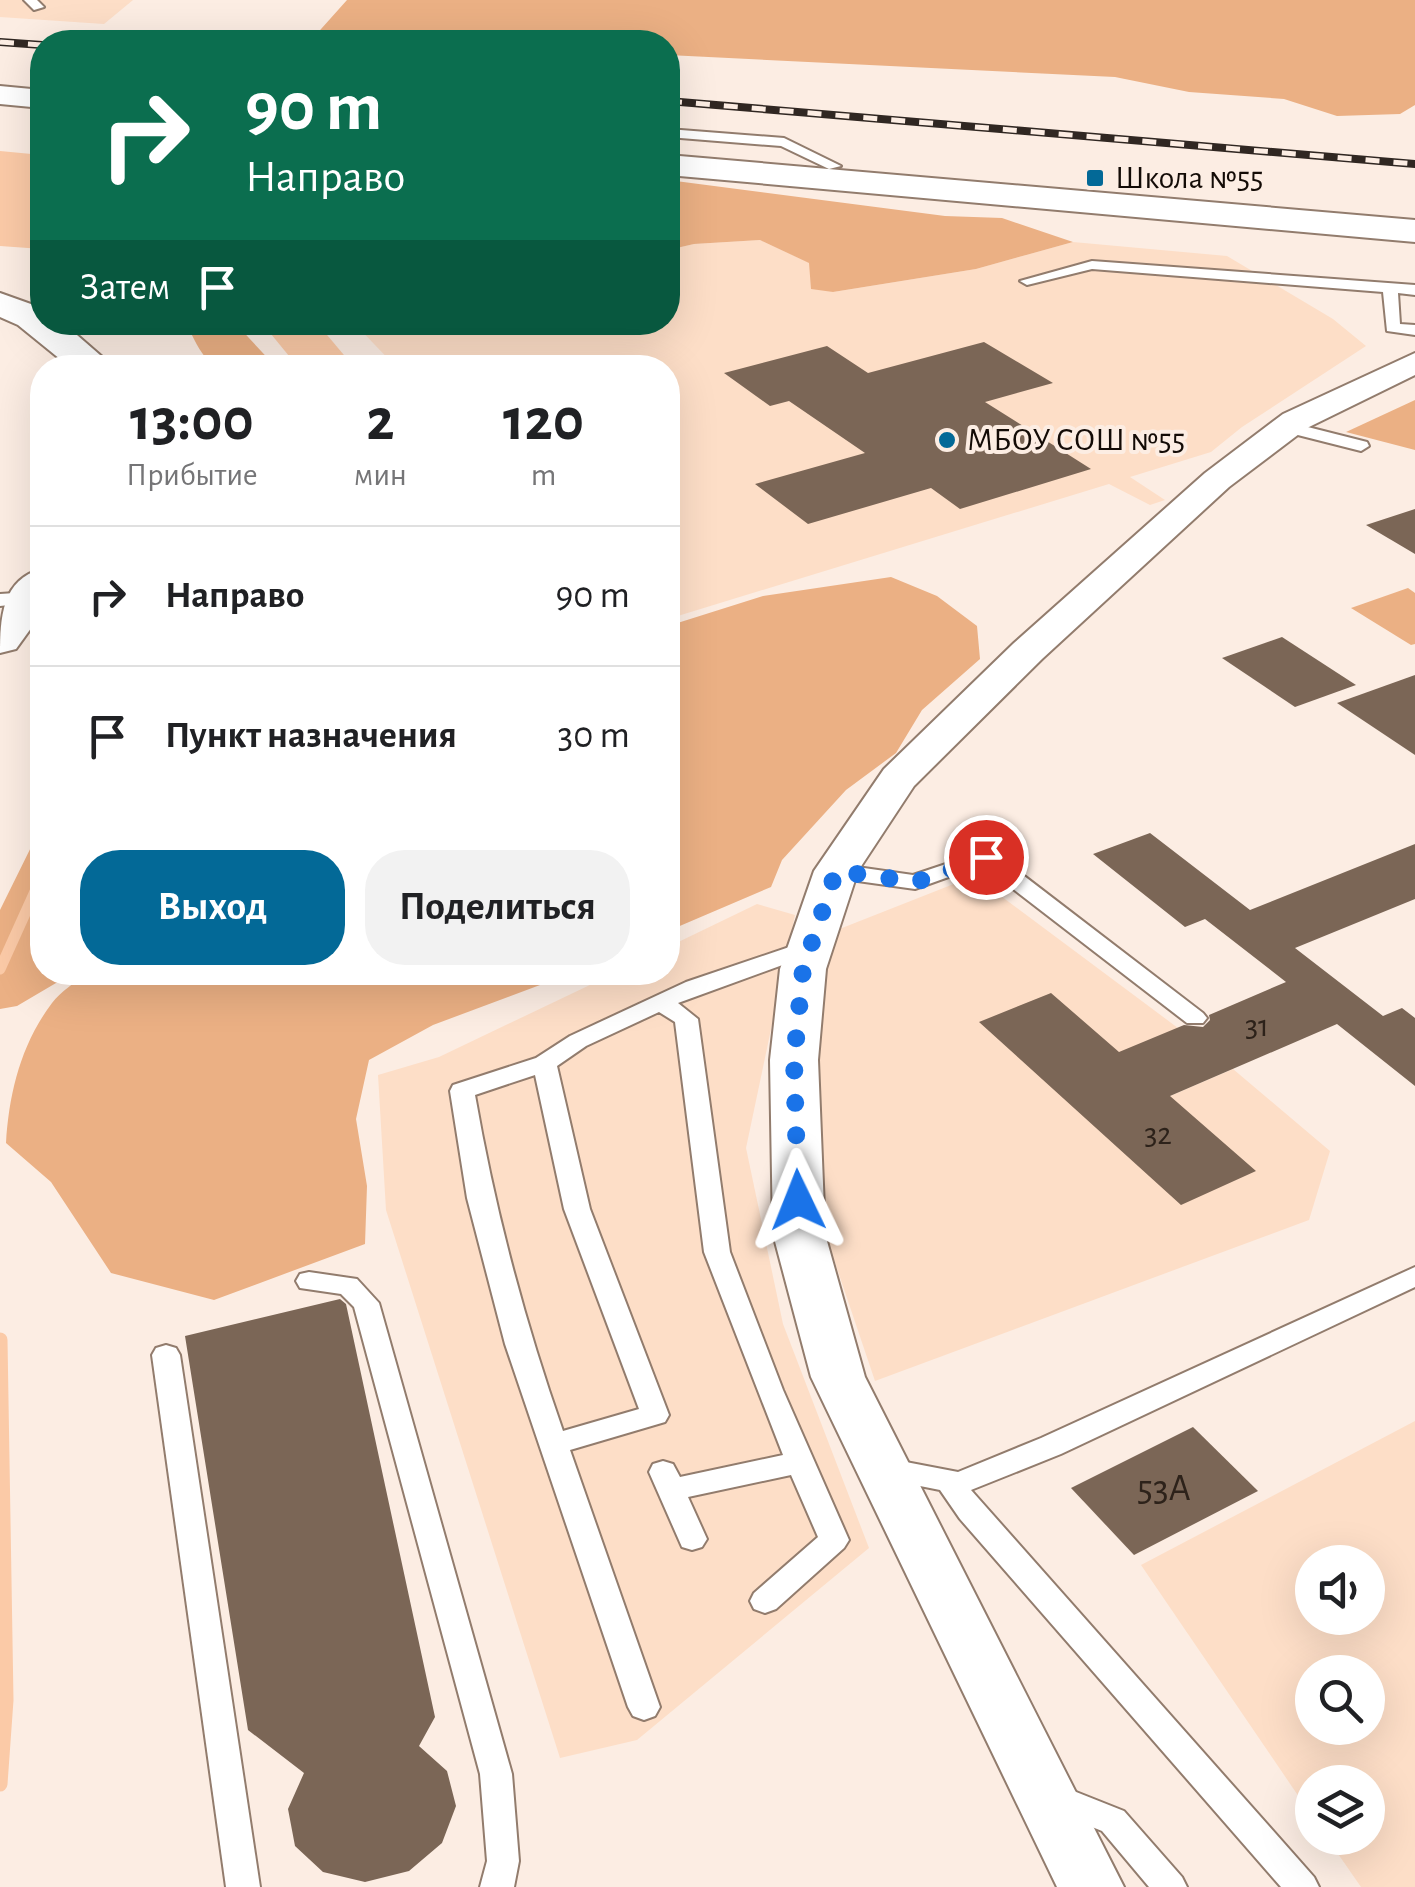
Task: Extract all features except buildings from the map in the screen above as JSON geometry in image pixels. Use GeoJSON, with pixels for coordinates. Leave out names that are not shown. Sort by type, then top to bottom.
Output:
{"type":"FeatureCollection","features":[{"type":"Feature","properties":{"kind":"main road"},"geometry":{"type":"LineString","coordinates":[[0,95],[30,98]]}},
{"type":"Feature","properties":{"kind":"main road"},"geometry":{"type":"LineString","coordinates":[[0,108],[30,111]]}},
{"type":"Feature","properties":{"kind":"main road"},"geometry":{"type":"LineString","coordinates":[[680,152],[1415,216]]}},
{"type":"Feature","properties":{"kind":"main road"},"geometry":{"type":"LineString","coordinates":[[680,166],[1415,231]]}},
{"type":"Feature","properties":{"kind":"main road"},"geometry":{"type":"LineString","coordinates":[[5,310],[30,317]]}},
{"type":"Feature","properties":{"kind":"main road"},"geometry":{"type":"LineString","coordinates":[[54,335],[79,355]]}},
{"type":"Feature","properties":{"kind":"main road"},"geometry":{"type":"LineString","coordinates":[[0,639],[24,593]]}},
{"type":"Feature","properties":{"kind":"street"},"geometry":{"type":"LineString","coordinates":[[1092,1887],[838,1378],[799,1234],[794,1060],[803,969],[836,871],[899,778],[1028,651],[1204,492],[1288,427],[1369,382],[1415,363]]}},
{"type":"Feature","properties":{"kind":"lane"},"geometry":{"type":"LineString","coordinates":[[680,135],[784,142],[834,166]]}},
{"type":"Feature","properties":{"kind":"lane"},"geometry":{"type":"LineString","coordinates":[[1027,281],[1092,265],[1298,289],[1415,290]]}},
{"type":"Feature","properties":{"kind":"lane"},"geometry":{"type":"LineString","coordinates":[[1390,289],[1392,328],[1415,330]]}},
{"type":"Feature","properties":{"kind":"lane"},"geometry":{"type":"LineString","coordinates":[[1288,427],[1361,446]]}},
{"type":"Feature","properties":{"kind":"lane"},"geometry":{"type":"LineString","coordinates":[[836,871],[916,882],[986,857],[1194,1018]]}},
{"type":"Feature","properties":{"kind":"lane"},"geometry":{"type":"LineString","coordinates":[[644,1707],[519,1344],[480,1198],[462,1091],[544,1064],[578,1041],[694,987],[810,948]]}},
{"type":"Feature","properties":{"kind":"lane"},"geometry":{"type":"LineString","coordinates":[[661,1003],[686,1020],[718,1252],[768,1390],[834,1540],[766,1601]]}},
{"type":"Feature","properties":{"kind":"lane"},"geometry":{"type":"LineString","coordinates":[[544,1064],[577,1209],[655,1415],[553,1444]]}},
{"type":"Feature","properties":{"kind":"lane"},"geometry":{"type":"LineString","coordinates":[[884,1469],[951,1484],[1051,1446],[1415,1276]]}},
{"type":"Feature","properties":{"kind":"lane"},"geometry":{"type":"LineString","coordinates":[[309,1281],[348,1286],[366,1303],[496,1774],[503,1861],[498,1887]]}},
{"type":"Feature","properties":{"kind":"lane"},"geometry":{"type":"LineString","coordinates":[[166,1355],[243,1887]]}},
{"type":"Feature","properties":{"kind":"lane"},"geometry":{"type":"LineString","coordinates":[[692,1539],[667,1481],[800,1462]]}},
{"type":"Feature","properties":{"kind":"lane"},"geometry":{"type":"LineString","coordinates":[[951,1484],[970,1511],[1302,1887]]}},
{"type":"Feature","properties":{"kind":"lane"},"geometry":{"type":"LineString","coordinates":[[1044,1792],[1113,1822],[1170,1887]]}},
{"type":"Feature","properties":{"kind":"shaded area"},"geometry":{"type":"Polygon","coordinates":[[[0,0],[133,0],[104,24],[0,17],[0,0]]]}},
{"type":"Feature","properties":{"kind":"shaded area"},"geometry":{"type":"Polygon","coordinates":[[[347,0],[1415,0],[1415,105],[1400,114],[1337,116],[1284,99],[1189,92],[1115,77],[680,56],[680,30],[320,30],[347,0]]]}},
{"type":"Feature","properties":{"kind":"shaded area"},"geometry":{"type":"Polygon","coordinates":[[[0,151],[30,154],[30,248],[0,246],[0,151]]]}},
{"type":"Feature","properties":{"kind":"shaded area"},"geometry":{"type":"Polygon","coordinates":[[[680,182],[945,216],[1002,218],[1073,242],[976,269],[833,292],[811,289],[809,263],[760,240],[680,247],[680,182]]]}},
{"type":"Feature","properties":{"kind":"shaded area","name":"МБОУ СОШ №55"},"geometry":{"type":"Polygon","coordinates":[[[760,240],[810,263],[813,282],[833,292],[976,269],[1073,242],[1227,256],[1333,319],[1366,346],[1242,427],[1211,452],[1130,477],[1165,500],[1150,505],[1109,484],[680,615],[680,355],[385,355],[365,335],[680,335],[680,247],[760,240]]]}},
{"type":"Feature","properties":{"kind":"shaded area"},"geometry":{"type":"Polygon","coordinates":[[[192,335],[246,335],[265,355],[204,355],[192,335]]]}},
{"type":"Feature","properties":{"kind":"shaded area"},"geometry":{"type":"Polygon","coordinates":[[[272,335],[327,335],[344,355],[288,355],[272,335]]]}},
{"type":"Feature","properties":{"kind":"shaded area"},"geometry":{"type":"Polygon","coordinates":[[[1415,400],[1415,450],[1346,432],[1415,400]]]}},
{"type":"Feature","properties":{"kind":"shaded area"},"geometry":{"type":"Polygon","coordinates":[[[891,577],[937,596],[977,626],[980,659],[922,710],[896,753],[846,790],[782,860],[771,887],[680,926],[680,622],[763,596],[891,577]]]}},
{"type":"Feature","properties":{"kind":"shaded area"},"geometry":{"type":"Polygon","coordinates":[[[1408,588],[1415,593],[1415,644],[1351,608],[1408,588]]]}},
{"type":"Feature","properties":{"kind":"shaded area"},"geometry":{"type":"Polygon","coordinates":[[[30,849],[30,985],[53,985],[17,1006],[0,1009],[0,910],[30,849]]]}},
{"type":"Feature","properties":{"kind":"shaded area"},"geometry":{"type":"Polygon","coordinates":[[[974,876],[1178,1028],[1170,1096],[1233,1069],[1330,1151],[1309,1220],[875,1381],[824,1230],[814,1095],[817,1001],[837,930],[974,876]]]}},
{"type":"Feature","properties":{"kind":"shaded area"},"geometry":{"type":"Polygon","coordinates":[[[757,904],[795,915],[746,1148],[783,1324],[869,1548],[637,1740],[560,1758],[386,1210],[378,1075],[439,1057],[590,985],[680,985],[680,941],[757,904]]]}},
{"type":"Feature","properties":{"kind":"shaded area"},"geometry":{"type":"Polygon","coordinates":[[[72,985],[540,985],[433,1025],[369,1060],[356,1119],[367,1186],[365,1244],[214,1300],[111,1273],[51,1182],[6,1143],[10,1106],[25,1052],[41,1019],[72,985]]]}},
{"type":"Feature","properties":{"kind":"shaded area"},"geometry":{"type":"Polygon","coordinates":[[[1415,1421],[1415,1887],[1361,1887],[1339,1855],[1385,1855],[1385,1765],[1295,1765],[1295,1791],[1141,1565],[1415,1421]]]}},
{"type":"Feature","properties":{"kind":"waterway"},"geometry":{"type":"LineString","coordinates":[[0,969],[30,903]]}},
{"type":"Feature","properties":{"kind":"waterway"},"geometry":{"type":"LineString","coordinates":[[0,1340],[6,1700],[0,1784]]}},
{"type":"Feature","properties":{"kind":"railway"},"geometry":{"type":"LineString","coordinates":[[0,42],[30,44]]}},
{"type":"Feature","properties":{"kind":"railway"},"geometry":{"type":"LineString","coordinates":[[680,102],[1415,164]]}},
{"type":"Feature","properties":{"kind":"place","name":"Школа №55"},"geometry":{"type":"Point","coordinates":[1095,178]}},
{"type":"Feature","properties":{"kind":"place","name":"МБОУ СОШ №55"},"geometry":{"type":"Point","coordinates":[947,440]}},
{"type":"Feature","properties":{"kind":"route"},"geometry":{"type":"LineString","coordinates":[[798,1200],[794,1060],[803,969],[836,871],[916,882],[986,857]]}}]}
